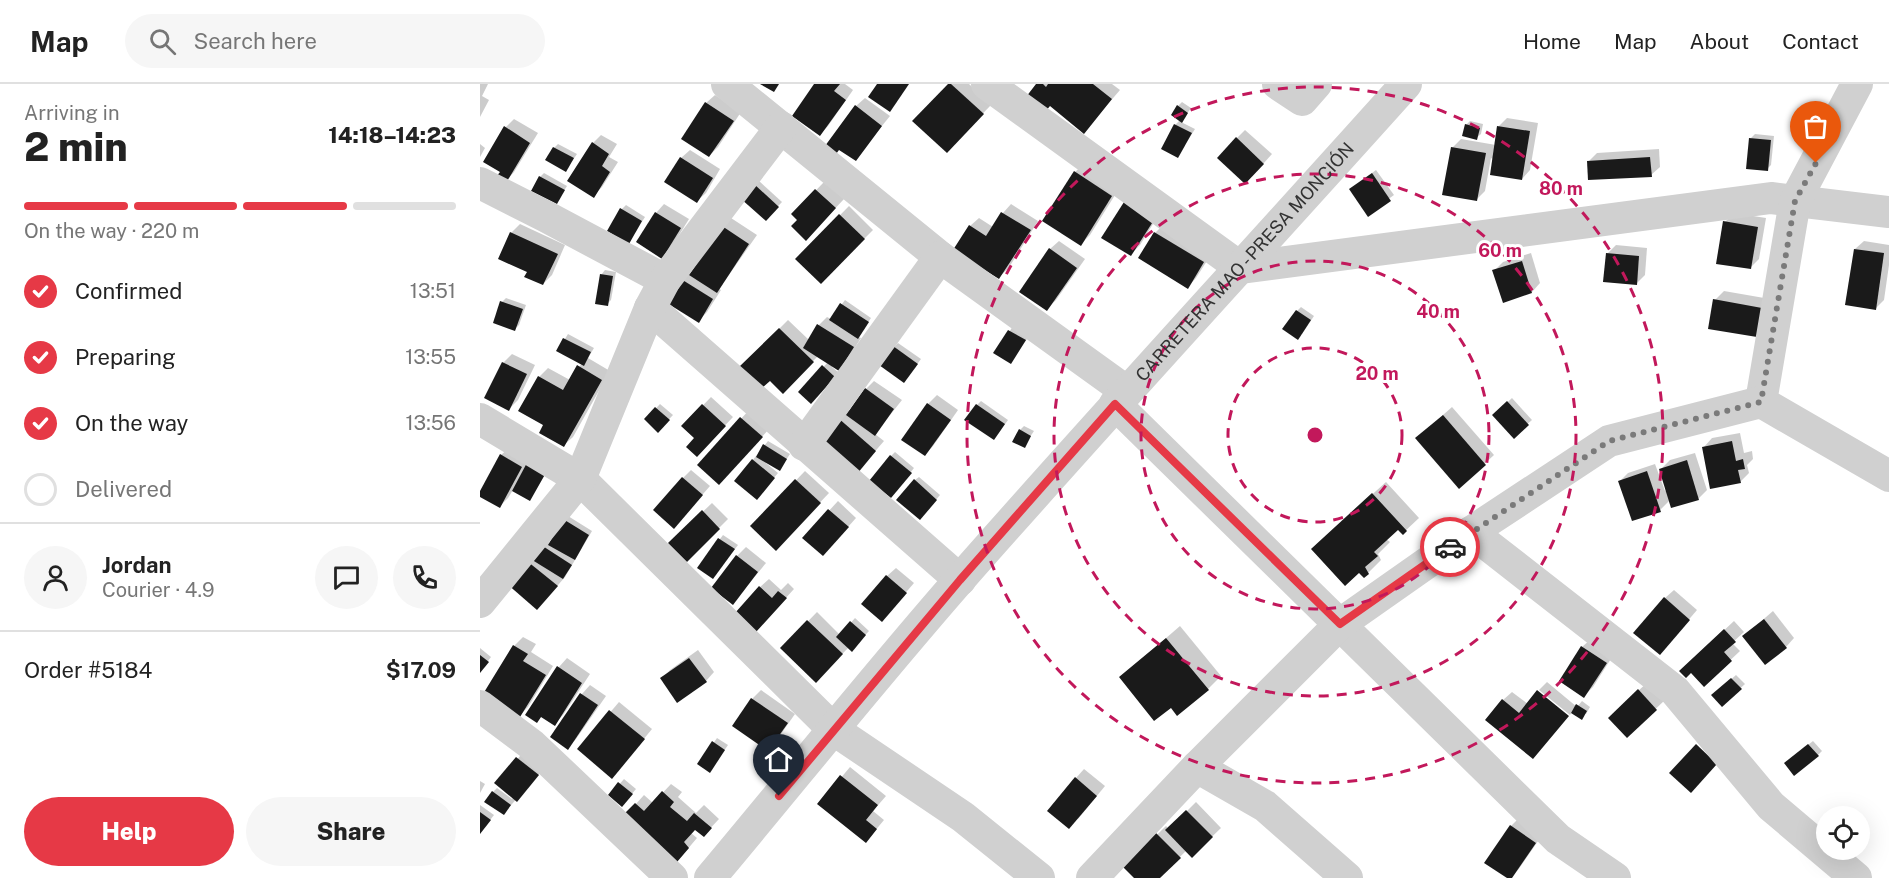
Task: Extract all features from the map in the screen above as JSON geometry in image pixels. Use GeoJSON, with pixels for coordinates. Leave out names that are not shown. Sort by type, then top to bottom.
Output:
{"type":"FeatureCollection","features":[{"type":"Feature","properties":{"kind":"street"},"geometry":{"type":"LineString","coordinates":[[727,84],[940,257],[1121,398],[1340,624],[1558,839],[1615,878]]}},
{"type":"Feature","properties":{"kind":"street"},"geometry":{"type":"LineString","coordinates":[[987,84],[1241,268],[1772,198],[1889,212]]}},
{"type":"Feature","properties":{"kind":"street"},"geometry":{"type":"LineString","coordinates":[[1278,84],[1302,100],[1316,84]]}},
{"type":"Feature","properties":{"kind":"street","name":"CARRETERA MAO - PRESA MONCIÓN"},"geometry":{"type":"LineString","coordinates":[[710,878],[960,580],[1121,398],[1406,84]]}},
{"type":"Feature","properties":{"kind":"street"},"geometry":{"type":"LineString","coordinates":[[1761,402],[1795,201],[1856,85]]}},
{"type":"Feature","properties":{"kind":"street"},"geometry":{"type":"LineString","coordinates":[[480,602],[580,479],[650,308],[665,280],[781,127]]}},
{"type":"Feature","properties":{"kind":"street"},"geometry":{"type":"LineString","coordinates":[[480,183],[665,280]]}},
{"type":"Feature","properties":{"kind":"street"},"geometry":{"type":"LineString","coordinates":[[804,445],[940,257]]}},
{"type":"Feature","properties":{"kind":"street"},"geometry":{"type":"LineString","coordinates":[[650,308],[960,580]]}},
{"type":"Feature","properties":{"kind":"street"},"geometry":{"type":"LineString","coordinates":[[1092,878],[1197,767],[1340,624],[1471,532],[1609,441],[1761,402],[1889,476]]}},
{"type":"Feature","properties":{"kind":"street"},"geometry":{"type":"LineString","coordinates":[[480,419],[580,479],[834,730],[963,817],[1039,878]]}},
{"type":"Feature","properties":{"kind":"street"},"geometry":{"type":"LineString","coordinates":[[1471,532],[1675,691],[1771,806],[1856,878]]}},
{"type":"Feature","properties":{"kind":"street"},"geometry":{"type":"LineString","coordinates":[[480,706],[532,745],[672,878]]}},
{"type":"Feature","properties":{"kind":"street"},"geometry":{"type":"LineString","coordinates":[[1197,767],[1266,806],[1347,878]]}},
{"type":"Feature","properties":{"kind":"building"},"geometry":{"type":"Polygon","coordinates":[[[760,84],[779,84],[774,92],[760,84]]]}},
{"type":"Feature","properties":{"kind":"building"},"geometry":{"type":"Polygon","coordinates":[[[814,84],[840,84],[834,91],[846,100],[820,136],[792,116],[814,84]]]}},
{"type":"Feature","properties":{"kind":"building"},"geometry":{"type":"Polygon","coordinates":[[[877,84],[909,84],[890,112],[868,97],[877,84]]]}},
{"type":"Feature","properties":{"kind":"building"},"geometry":{"type":"Polygon","coordinates":[[[948,84],[951,84],[984,114],[947,153],[912,121],[948,84]]]}},
{"type":"Feature","properties":{"kind":"building"},"geometry":{"type":"Polygon","coordinates":[[[1036,84],[1043,84],[1046,87],[1048,84],[1093,84],[1112,99],[1084,134],[1050,106],[1045,112],[1026,97],[1036,84]]]}},
{"type":"Feature","properties":{"kind":"building"},"geometry":{"type":"Polygon","coordinates":[[[705,102],[734,121],[709,157],[681,139],[705,102]]]}},
{"type":"Feature","properties":{"kind":"building"},"geometry":{"type":"Polygon","coordinates":[[[855,105],[882,126],[856,161],[839,150],[836,154],[825,146],[855,105]]]}},
{"type":"Feature","properties":{"kind":"building"},"geometry":{"type":"Polygon","coordinates":[[[1177,105],[1188,113],[1182,123],[1171,115],[1177,105]]]}},
{"type":"Feature","properties":{"kind":"building"},"geometry":{"type":"Polygon","coordinates":[[[1174,124],[1192,133],[1178,158],[1161,149],[1174,124]]]}},
{"type":"Feature","properties":{"kind":"building"},"geometry":{"type":"Polygon","coordinates":[[[1465,124],[1480,128],[1477,140],[1462,136],[1465,124]]]}},
{"type":"Feature","properties":{"kind":"building"},"geometry":{"type":"Polygon","coordinates":[[[504,126],[530,143],[506,183],[496,177],[500,172],[483,162],[504,126]]]}},
{"type":"Feature","properties":{"kind":"building"},"geometry":{"type":"Polygon","coordinates":[[[1497,126],[1530,131],[1522,180],[1490,175],[1497,126]]]}},
{"type":"Feature","properties":{"kind":"building"},"geometry":{"type":"Polygon","coordinates":[[[1236,137],[1264,164],[1245,184],[1217,158],[1236,137]]]}},
{"type":"Feature","properties":{"kind":"building"},"geometry":{"type":"Polygon","coordinates":[[[1749,138],[1771,140],[1768,171],[1746,169],[1749,138]]]}},
{"type":"Feature","properties":{"kind":"building"},"geometry":{"type":"Polygon","coordinates":[[[592,142],[609,154],[602,166],[610,172],[594,198],[567,181],[592,142]]]}},
{"type":"Feature","properties":{"kind":"building"},"geometry":{"type":"Polygon","coordinates":[[[553,147],[574,158],[566,172],[545,160],[553,147]]]}},
{"type":"Feature","properties":{"kind":"building"},"geometry":{"type":"Polygon","coordinates":[[[1451,147],[1486,153],[1477,201],[1442,195],[1451,147]]]}},
{"type":"Feature","properties":{"kind":"building"},"geometry":{"type":"Polygon","coordinates":[[[680,157],[713,178],[697,203],[664,182],[680,157]]]}},
{"type":"Feature","properties":{"kind":"building"},"geometry":{"type":"Polygon","coordinates":[[[1650,157],[1652,177],[1588,180],[1587,161],[1650,157]]]}},
{"type":"Feature","properties":{"kind":"building"},"geometry":{"type":"Polygon","coordinates":[[[1074,171],[1112,196],[1081,246],[1042,221],[1074,171]]]}},
{"type":"Feature","properties":{"kind":"building"},"geometry":{"type":"Polygon","coordinates":[[[1372,173],[1391,201],[1368,217],[1349,189],[1372,173]]]}},
{"type":"Feature","properties":{"kind":"building"},"geometry":{"type":"Polygon","coordinates":[[[539,176],[565,190],[557,204],[531,191],[539,176]]]}},
{"type":"Feature","properties":{"kind":"building"},"geometry":{"type":"Polygon","coordinates":[[[754,184],[779,207],[766,221],[740,198],[754,184]]]}},
{"type":"Feature","properties":{"kind":"building"},"geometry":{"type":"Polygon","coordinates":[[[815,189],[836,208],[806,241],[791,226],[797,220],[791,214],[815,189]]]}},
{"type":"Feature","properties":{"kind":"building"},"geometry":{"type":"Polygon","coordinates":[[[1124,202],[1154,220],[1131,256],[1101,238],[1124,202]]]}},
{"type":"Feature","properties":{"kind":"building"},"geometry":{"type":"Polygon","coordinates":[[[620,208],[642,221],[629,244],[607,231],[620,208]]]}},
{"type":"Feature","properties":{"kind":"building"},"geometry":{"type":"Polygon","coordinates":[[[655,212],[681,228],[662,259],[636,242],[655,212]]]}},
{"type":"Feature","properties":{"kind":"building"},"geometry":{"type":"Polygon","coordinates":[[[1001,212],[1031,230],[999,279],[953,250],[969,225],[986,236],[1001,212]]]}},
{"type":"Feature","properties":{"kind":"building"},"geometry":{"type":"Polygon","coordinates":[[[839,214],[865,239],[821,284],[795,259],[839,214]]]}},
{"type":"Feature","properties":{"kind":"building"},"geometry":{"type":"Polygon","coordinates":[[[1723,221],[1758,227],[1751,269],[1716,264],[1723,221]]]}},
{"type":"Feature","properties":{"kind":"building"},"geometry":{"type":"Polygon","coordinates":[[[722,226],[749,244],[717,293],[689,275],[722,226]]]}},
{"type":"Feature","properties":{"kind":"building"},"geometry":{"type":"Polygon","coordinates":[[[510,232],[558,254],[543,285],[524,277],[527,272],[498,259],[510,232]]]}},
{"type":"Feature","properties":{"kind":"building"},"geometry":{"type":"Polygon","coordinates":[[[1154,232],[1204,262],[1188,289],[1138,258],[1154,232]]]}},
{"type":"Feature","properties":{"kind":"building"},"geometry":{"type":"Polygon","coordinates":[[[1049,248],[1077,268],[1047,311],[1019,292],[1049,248]]]}},
{"type":"Feature","properties":{"kind":"building"},"geometry":{"type":"Polygon","coordinates":[[[1854,249],[1884,253],[1876,310],[1845,305],[1854,249]]]}},
{"type":"Feature","properties":{"kind":"building"},"geometry":{"type":"Polygon","coordinates":[[[1606,253],[1639,256],[1637,285],[1603,282],[1606,253]]]}},
{"type":"Feature","properties":{"kind":"building"},"geometry":{"type":"Polygon","coordinates":[[[1522,261],[1532,293],[1503,303],[1492,270],[1522,261]]]}},
{"type":"Feature","properties":{"kind":"building"},"geometry":{"type":"Polygon","coordinates":[[[600,274],[613,276],[608,306],[595,304],[600,274]]]}},
{"type":"Feature","properties":{"kind":"building"},"geometry":{"type":"Polygon","coordinates":[[[681,279],[713,299],[699,323],[667,303],[681,279]]]}},
{"type":"Feature","properties":{"kind":"building"},"geometry":{"type":"Polygon","coordinates":[[[1713,299],[1762,308],[1757,337],[1708,329],[1713,299]]]}},
{"type":"Feature","properties":{"kind":"building"},"geometry":{"type":"Polygon","coordinates":[[[500,301],[523,309],[515,331],[493,323],[500,301]]]}},
{"type":"Feature","properties":{"kind":"building"},"geometry":{"type":"Polygon","coordinates":[[[840,303],[869,322],[858,339],[829,320],[840,303]]]}},
{"type":"Feature","properties":{"kind":"building"},"geometry":{"type":"Polygon","coordinates":[[[1296,310],[1311,320],[1298,340],[1282,329],[1296,310]]]}},
{"type":"Feature","properties":{"kind":"building"},"geometry":{"type":"Polygon","coordinates":[[[817,324],[854,347],[839,371],[803,348],[817,324]]]}},
{"type":"Feature","properties":{"kind":"building"},"geometry":{"type":"Polygon","coordinates":[[[779,328],[814,362],[783,394],[770,381],[761,389],[739,367],[779,328]]]}},
{"type":"Feature","properties":{"kind":"building"},"geometry":{"type":"Polygon","coordinates":[[[1008,330],[1026,340],[1011,364],[993,353],[1008,330]]]}},
{"type":"Feature","properties":{"kind":"building"},"geometry":{"type":"Polygon","coordinates":[[[563,338],[591,352],[584,366],[556,351],[563,338]]]}},
{"type":"Feature","properties":{"kind":"building"},"geometry":{"type":"Polygon","coordinates":[[[893,346],[918,364],[904,383],[879,365],[893,346]]]}},
{"type":"Feature","properties":{"kind":"building"},"geometry":{"type":"Polygon","coordinates":[[[502,362],[527,374],[509,411],[484,398],[502,362]]]}},
{"type":"Feature","properties":{"kind":"building"},"geometry":{"type":"Polygon","coordinates":[[[577,365],[602,380],[564,447],[539,433],[543,425],[518,411],[538,376],[563,390],[577,365]]]}},
{"type":"Feature","properties":{"kind":"building"},"geometry":{"type":"Polygon","coordinates":[[[822,365],[835,377],[811,404],[798,392],[822,365]]]}},
{"type":"Feature","properties":{"kind":"building"},"geometry":{"type":"Polygon","coordinates":[[[865,388],[894,409],[875,436],[846,415],[865,388]]]}},
{"type":"Feature","properties":{"kind":"building"},"geometry":{"type":"Polygon","coordinates":[[[1507,401],[1529,425],[1514,439],[1492,415],[1507,401]]]}},
{"type":"Feature","properties":{"kind":"building"},"geometry":{"type":"Polygon","coordinates":[[[927,403],[951,420],[925,456],[901,440],[927,403]]]}},
{"type":"Feature","properties":{"kind":"building"},"geometry":{"type":"Polygon","coordinates":[[[702,404],[726,426],[697,457],[686,447],[694,438],[681,426],[702,404]]]}},
{"type":"Feature","properties":{"kind":"building"},"geometry":{"type":"Polygon","coordinates":[[[976,404],[1005,424],[994,440],[964,420],[976,404]]]}},
{"type":"Feature","properties":{"kind":"building"},"geometry":{"type":"Polygon","coordinates":[[[655,407],[670,420],[658,433],[644,419],[655,407]]]}},
{"type":"Feature","properties":{"kind":"building"},"geometry":{"type":"Polygon","coordinates":[[[1443,415],[1486,465],[1459,489],[1415,438],[1443,415]]]}},
{"type":"Feature","properties":{"kind":"building"},"geometry":{"type":"Polygon","coordinates":[[[740,417],[763,437],[719,485],[697,465],[740,417]]]}},
{"type":"Feature","properties":{"kind":"building"},"geometry":{"type":"Polygon","coordinates":[[[837,417],[876,451],[857,474],[817,440],[837,417]]]}},
{"type":"Feature","properties":{"kind":"building"},"geometry":{"type":"Polygon","coordinates":[[[1019,429],[1031,436],[1025,448],[1012,442],[1019,429]]]}},
{"type":"Feature","properties":{"kind":"building"},"geometry":{"type":"Polygon","coordinates":[[[1732,441],[1736,461],[1743,459],[1745,469],[1738,470],[1741,483],[1710,489],[1702,447],[1732,441]]]}},
{"type":"Feature","properties":{"kind":"building"},"geometry":{"type":"Polygon","coordinates":[[[763,444],[787,459],[780,471],[756,457],[763,444]]]}},
{"type":"Feature","properties":{"kind":"building"},"geometry":{"type":"Polygon","coordinates":[[[500,454],[522,467],[500,508],[480,497],[480,491],[500,454]]]}},
{"type":"Feature","properties":{"kind":"building"},"geometry":{"type":"Polygon","coordinates":[[[890,455],[912,473],[891,498],[869,481],[890,455]]]}},
{"type":"Feature","properties":{"kind":"building"},"geometry":{"type":"Polygon","coordinates":[[[529,459],[548,469],[530,501],[512,491],[529,459]]]}},
{"type":"Feature","properties":{"kind":"building"},"geometry":{"type":"Polygon","coordinates":[[[752,459],[775,478],[757,500],[734,481],[752,459]]]}},
{"type":"Feature","properties":{"kind":"building"},"geometry":{"type":"Polygon","coordinates":[[[1687,460],[1699,500],[1671,508],[1659,469],[1687,460]]]}},
{"type":"Feature","properties":{"kind":"building"},"geometry":{"type":"Polygon","coordinates":[[[1647,471],[1661,512],[1632,521],[1618,481],[1647,471]]]}},
{"type":"Feature","properties":{"kind":"building"},"geometry":{"type":"Polygon","coordinates":[[[682,477],[703,495],[674,529],[653,510],[682,477]]]}},
{"type":"Feature","properties":{"kind":"building"},"geometry":{"type":"Polygon","coordinates":[[[795,479],[821,503],[776,551],[750,526],[795,479]]]}},
{"type":"Feature","properties":{"kind":"building"},"geometry":{"type":"Polygon","coordinates":[[[914,479],[937,500],[920,520],[896,500],[914,479]]]}},
{"type":"Feature","properties":{"kind":"building"},"geometry":{"type":"Polygon","coordinates":[[[1372,493],[1407,531],[1403,535],[1398,530],[1374,552],[1378,556],[1365,567],[1369,574],[1364,578],[1359,573],[1345,586],[1311,549],[1372,493]]]}},
{"type":"Feature","properties":{"kind":"building"},"geometry":{"type":"Polygon","coordinates":[[[828,509],[849,527],[823,556],[802,538],[828,509]]]}},
{"type":"Feature","properties":{"kind":"building"},"geometry":{"type":"Polygon","coordinates":[[[702,510],[720,529],[687,562],[668,543],[702,510]]]}},
{"type":"Feature","properties":{"kind":"building"},"geometry":{"type":"Polygon","coordinates":[[[563,519],[589,535],[575,560],[548,545],[563,519]]]}},
{"type":"Feature","properties":{"kind":"building"},"geometry":{"type":"Polygon","coordinates":[[[718,538],[735,549],[713,579],[697,568],[718,538]]]}},
{"type":"Feature","properties":{"kind":"building"},"geometry":{"type":"Polygon","coordinates":[[[538,543],[572,565],[563,579],[529,558],[538,543]]]}},
{"type":"Feature","properties":{"kind":"building"},"geometry":{"type":"Polygon","coordinates":[[[736,555],[758,572],[733,605],[711,588],[736,555]]]}},
{"type":"Feature","properties":{"kind":"building"},"geometry":{"type":"Polygon","coordinates":[[[527,561],[558,586],[537,610],[507,584],[527,561]]]}},
{"type":"Feature","properties":{"kind":"building"},"geometry":{"type":"Polygon","coordinates":[[[886,575],[907,593],[882,622],[861,604],[886,575]]]}},
{"type":"Feature","properties":{"kind":"building"},"geometry":{"type":"Polygon","coordinates":[[[759,586],[772,598],[778,591],[787,598],[756,632],[735,613],[759,586]]]}},
{"type":"Feature","properties":{"kind":"building"},"geometry":{"type":"Polygon","coordinates":[[[1664,597],[1690,620],[1660,655],[1633,633],[1664,597]]]}},
{"type":"Feature","properties":{"kind":"building"},"geometry":{"type":"Polygon","coordinates":[[[1764,619],[1787,648],[1765,665],[1742,636],[1764,619]]]}},
{"type":"Feature","properties":{"kind":"building"},"geometry":{"type":"Polygon","coordinates":[[[807,620],[843,654],[816,683],[780,648],[807,620]]]}},
{"type":"Feature","properties":{"kind":"building"},"geometry":{"type":"Polygon","coordinates":[[[850,621],[866,635],[852,652],[836,637],[850,621]]]}},
{"type":"Feature","properties":{"kind":"building"},"geometry":{"type":"Polygon","coordinates":[[[1724,629],[1736,642],[1724,652],[1732,661],[1704,687],[1691,673],[1686,678],[1679,671],[1724,629]]]}},
{"type":"Feature","properties":{"kind":"building"},"geometry":{"type":"Polygon","coordinates":[[[1166,638],[1209,690],[1177,716],[1171,708],[1154,721],[1119,677],[1166,638]]]}},
{"type":"Feature","properties":{"kind":"building"},"geometry":{"type":"Polygon","coordinates":[[[513,645],[528,654],[523,661],[546,675],[520,717],[483,694],[513,645]]]}},
{"type":"Feature","properties":{"kind":"building"},"geometry":{"type":"Polygon","coordinates":[[[1581,646],[1607,663],[1584,698],[1559,681],[1581,646]]]}},
{"type":"Feature","properties":{"kind":"building"},"geometry":{"type":"Polygon","coordinates":[[[480,655],[489,662],[480,673],[480,655]]]}},
{"type":"Feature","properties":{"kind":"building"},"geometry":{"type":"Polygon","coordinates":[[[689,658],[707,682],[677,703],[660,678],[689,658]]]}},
{"type":"Feature","properties":{"kind":"building"},"geometry":{"type":"Polygon","coordinates":[[[557,666],[582,683],[555,726],[541,717],[537,723],[525,715],[557,666]]]}},
{"type":"Feature","properties":{"kind":"building"},"geometry":{"type":"Polygon","coordinates":[[[1731,678],[1742,689],[1722,707],[1711,695],[1731,678]]]}},
{"type":"Feature","properties":{"kind":"building"},"geometry":{"type":"Polygon","coordinates":[[[1638,689],[1657,710],[1627,738],[1608,718],[1638,689]]]}},
{"type":"Feature","properties":{"kind":"building"},"geometry":{"type":"Polygon","coordinates":[[[1537,690],[1569,716],[1533,759],[1485,720],[1502,699],[1519,713],[1537,690]]]}},
{"type":"Feature","properties":{"kind":"building"},"geometry":{"type":"Polygon","coordinates":[[[580,693],[598,705],[568,750],[550,737],[580,693]]]}},
{"type":"Feature","properties":{"kind":"building"},"geometry":{"type":"Polygon","coordinates":[[[751,698],[788,723],[768,751],[732,726],[751,698]]]}},
{"type":"Feature","properties":{"kind":"building"},"geometry":{"type":"Polygon","coordinates":[[[1576,704],[1587,711],[1582,720],[1571,713],[1576,704]]]}},
{"type":"Feature","properties":{"kind":"building"},"geometry":{"type":"Polygon","coordinates":[[[609,710],[645,739],[612,779],[577,749],[609,710]]]}},
{"type":"Feature","properties":{"kind":"building"},"geometry":{"type":"Polygon","coordinates":[[[712,741],[725,750],[710,773],[697,764],[712,741]]]}},
{"type":"Feature","properties":{"kind":"building"},"geometry":{"type":"Polygon","coordinates":[[[1696,744],[1717,764],[1691,793],[1669,773],[1696,744]]]}},
{"type":"Feature","properties":{"kind":"building"},"geometry":{"type":"Polygon","coordinates":[[[1808,744],[1819,756],[1794,776],[1784,763],[1808,744]]]}},
{"type":"Feature","properties":{"kind":"building"},"geometry":{"type":"Polygon","coordinates":[[[516,757],[539,775],[517,802],[494,783],[516,757]]]}},
{"type":"Feature","properties":{"kind":"building"},"geometry":{"type":"Polygon","coordinates":[[[840,775],[878,805],[866,820],[877,829],[866,843],[817,804],[840,775]]]}},
{"type":"Feature","properties":{"kind":"building"},"geometry":{"type":"Polygon","coordinates":[[[1075,777],[1097,796],[1069,829],[1047,811],[1075,777]]]}},
{"type":"Feature","properties":{"kind":"building"},"geometry":{"type":"Polygon","coordinates":[[[618,782],[633,794],[622,807],[608,795],[618,782]]]}},
{"type":"Feature","properties":{"kind":"building"},"geometry":{"type":"Polygon","coordinates":[[[492,791],[511,805],[504,815],[484,802],[492,791]]]}},
{"type":"Feature","properties":{"kind":"building"},"geometry":{"type":"Polygon","coordinates":[[[662,791],[674,802],[670,807],[687,821],[694,813],[712,828],[704,837],[695,830],[684,842],[689,848],[677,862],[623,815],[635,803],[644,811],[662,791]]]}},
{"type":"Feature","properties":{"kind":"building"},"geometry":{"type":"Polygon","coordinates":[[[1186,810],[1213,837],[1192,858],[1165,830],[1186,810]]]}},
{"type":"Feature","properties":{"kind":"building"},"geometry":{"type":"Polygon","coordinates":[[[480,812],[491,820],[480,834],[480,812]]]}},
{"type":"Feature","properties":{"kind":"building"},"geometry":{"type":"Polygon","coordinates":[[[1510,825],[1536,843],[1512,878],[1507,878],[1484,863],[1510,825]]]}},
{"type":"Feature","properties":{"kind":"building"},"geometry":{"type":"Polygon","coordinates":[[[1156,833],[1181,858],[1160,878],[1134,878],[1122,866],[1156,833]]]}},
{"type":"Feature","properties":{"kind":"way so far"},"geometry":{"type":"LineString","coordinates":[[1450,547],[1609,441],[1761,402],[1795,201],[1816,163]]}},
{"type":"Feature","properties":{"kind":"route"},"geometry":{"type":"LineString","coordinates":[[779,796],[960,580],[1115,404],[1340,624],[1450,547]]}}]}
